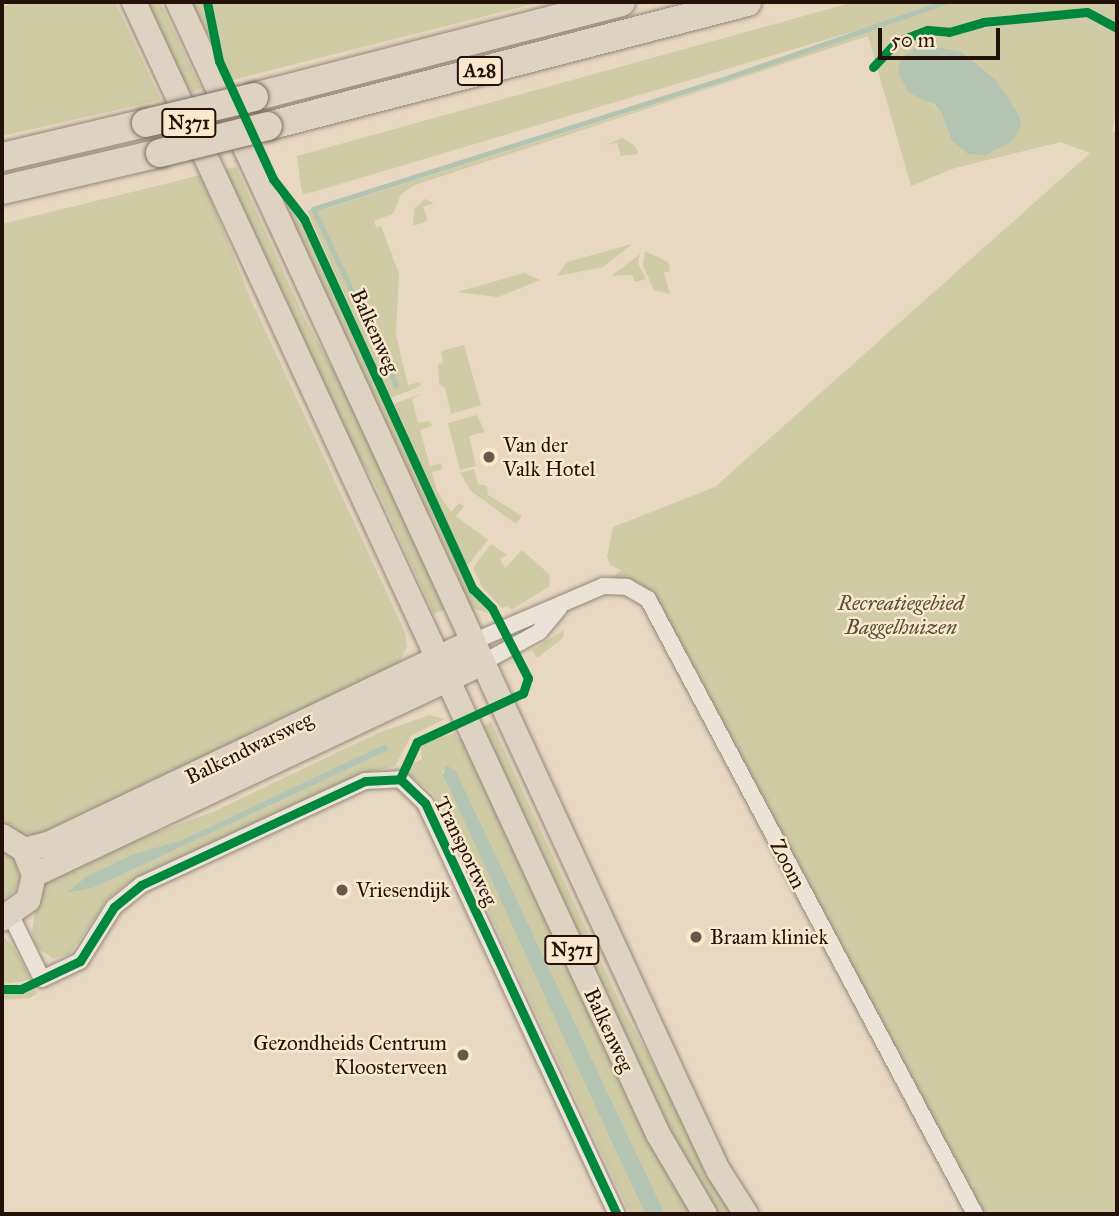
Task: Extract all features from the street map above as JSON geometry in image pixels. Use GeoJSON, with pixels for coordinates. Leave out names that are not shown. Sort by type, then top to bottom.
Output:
{"type":"FeatureCollection","features":[{"type":"Feature","properties":{"kind":"highway","name":"A28"},"geometry":{"type":"LineString","coordinates":[[2,157],[254,97],[621,2]]}},
{"type":"Feature","properties":{"kind":"highway","name":"A28"},"geometry":{"type":"LineString","coordinates":[[2,190],[268,126],[747,2]]}},
{"type":"Feature","properties":{"kind":"highway","name":"A28"},"geometry":{"type":"LineString","coordinates":[[2,205],[69,174]]}},
{"type":"Feature","properties":{"kind":"main road","name":"Balkenweg"},"geometry":{"type":"LineString","coordinates":[[134,2],[657,1134],[705,1214]]}},
{"type":"Feature","properties":{"kind":"main road","name":"Balkenweg"},"geometry":{"type":"LineString","coordinates":[[178,2],[718,1170],[746,1214]]}},
{"type":"Feature","properties":{"kind":"main road","name":"Balkendwarsweg"},"geometry":{"type":"LineString","coordinates":[[24,850],[48,844],[437,658],[477,653]]}},
{"type":"Feature","properties":{"kind":"main road","name":"Zoom"},"geometry":{"type":"LineString","coordinates":[[447,681],[477,653]]}},
{"type":"Feature","properties":{"kind":"main road","name":"Balkendwarsweg"},"geometry":{"type":"LineString","coordinates":[[34,875],[447,681]]}},
{"type":"Feature","properties":{"kind":"main road"},"geometry":{"type":"LineString","coordinates":[[2,836],[24,850],[34,875],[27,900],[6,917]]}},
{"type":"Feature","properties":{"kind":"street","name":"Zoom"},"geometry":{"type":"LineString","coordinates":[[477,653],[531,614],[559,608],[603,586],[627,587],[648,599],[975,1214]]}},
{"type":"Feature","properties":{"kind":"street","name":"Zoom"},"geometry":{"type":"LineString","coordinates":[[477,653],[540,632],[559,608]]}},
{"type":"Feature","properties":{"kind":"street","name":"Transportweg"},"geometry":{"type":"LineString","coordinates":[[6,917],[42,979],[80,961],[114,907],[141,886],[365,781],[400,779],[425,803],[617,1214]]}},
{"type":"Feature","properties":{"kind":"green space"},"geometry":{"type":"Polygon","coordinates":[[[14,2],[115,2],[161,100],[2,136],[2,8],[14,2]]]}},
{"type":"Feature","properties":{"kind":"green space"},"geometry":{"type":"Polygon","coordinates":[[[144,2],[160,2],[201,89],[188,93],[144,2]]]}},
{"type":"Feature","properties":{"kind":"green space"},"geometry":{"type":"Polygon","coordinates":[[[188,2],[203,2],[209,34],[203,37],[188,2]]]}},
{"type":"Feature","properties":{"kind":"green space"},"geometry":{"type":"Polygon","coordinates":[[[211,2],[541,2],[232,80],[221,55],[211,2]]]}},
{"type":"Feature","properties":{"kind":"green space","name":"Recreatiegebied Baggelhuizen"},"geometry":{"type":"Polygon","coordinates":[[[854,2],[1117,2],[1117,23],[1087,8],[962,26],[965,30],[1084,16],[1117,33],[1117,106],[1112,133],[1117,130],[1117,1214],[975,1214],[648,599],[603,586],[621,570],[610,565],[607,557],[613,527],[715,487],[1090,153],[1061,142],[955,168],[911,186],[868,36],[415,185],[401,194],[393,214],[374,221],[376,227],[381,226],[399,274],[396,335],[408,385],[420,382],[421,386],[390,398],[307,210],[325,209],[713,86],[922,11],[303,195],[297,156],[854,2]],[[921,44],[901,59],[898,72],[941,112],[952,141],[960,51],[921,44]]]}},
{"type":"Feature","properties":{"kind":"green space"},"geometry":{"type":"Polygon","coordinates":[[[622,138],[634,145],[639,154],[621,156],[617,143],[605,145],[622,138]]]}},
{"type":"Feature","properties":{"kind":"green space"},"geometry":{"type":"Polygon","coordinates":[[[236,167],[304,317],[342,386],[446,609],[434,614],[373,480],[326,402],[221,170],[236,167]]]}},
{"type":"Feature","properties":{"kind":"green space"},"geometry":{"type":"Polygon","coordinates":[[[201,175],[252,302],[405,632],[407,647],[397,666],[38,835],[20,834],[2,825],[2,224],[201,175]]]}},
{"type":"Feature","properties":{"kind":"green space"},"geometry":{"type":"Polygon","coordinates":[[[277,192],[302,225],[469,591],[490,614],[468,606],[277,192]]]}},
{"type":"Feature","properties":{"kind":"green space"},"geometry":{"type":"Polygon","coordinates":[[[425,199],[434,203],[423,207],[428,221],[413,226],[414,209],[425,199]]]}},
{"type":"Feature","properties":{"kind":"green space"},"geometry":{"type":"Polygon","coordinates":[[[632,244],[603,267],[557,276],[567,262],[632,244]]]}},
{"type":"Feature","properties":{"kind":"green space"},"geometry":{"type":"Polygon","coordinates":[[[645,251],[668,262],[670,271],[664,273],[670,294],[654,290],[643,266],[645,251]]]}},
{"type":"Feature","properties":{"kind":"green space"},"geometry":{"type":"Polygon","coordinates":[[[640,254],[638,264],[646,279],[635,282],[632,275],[611,276],[640,254]]]}},
{"type":"Feature","properties":{"kind":"green space"},"geometry":{"type":"Polygon","coordinates":[[[524,273],[540,280],[498,297],[457,292],[524,273]]]}},
{"type":"Feature","properties":{"kind":"green space"},"geometry":{"type":"Polygon","coordinates":[[[464,345],[481,405],[451,414],[445,388],[439,384],[438,364],[443,363],[441,351],[464,345]]]}},
{"type":"Feature","properties":{"kind":"green space"},"geometry":{"type":"Polygon","coordinates":[[[423,393],[412,399],[418,423],[430,421],[432,426],[420,430],[430,466],[441,463],[443,469],[432,472],[437,491],[451,512],[459,503],[464,506],[456,516],[488,540],[467,566],[394,404],[423,393]]]}},
{"type":"Feature","properties":{"kind":"green space"},"geometry":{"type":"Polygon","coordinates":[[[477,415],[485,432],[469,436],[476,466],[460,470],[448,423],[477,415]]]}},
{"type":"Feature","properties":{"kind":"green space"},"geometry":{"type":"Polygon","coordinates":[[[474,469],[478,484],[487,486],[488,495],[522,516],[516,524],[471,491],[460,473],[474,469]]]}},
{"type":"Feature","properties":{"kind":"green space"},"geometry":{"type":"Polygon","coordinates":[[[491,544],[507,555],[500,559],[505,568],[522,550],[549,574],[550,586],[511,610],[508,606],[502,608],[483,588],[473,568],[491,544]]]}},
{"type":"Feature","properties":{"kind":"green space"},"geometry":{"type":"Polygon","coordinates":[[[564,630],[563,638],[537,658],[532,650],[564,630]]]}},
{"type":"Feature","properties":{"kind":"green space"},"geometry":{"type":"Polygon","coordinates":[[[429,715],[445,719],[411,736],[395,766],[362,774],[126,884],[108,899],[69,955],[53,958],[37,948],[32,933],[36,903],[45,883],[71,864],[215,811],[378,733],[429,715]],[[385,744],[182,840],[131,855],[87,876],[68,893],[93,888],[389,750],[385,744]]]}},
{"type":"Feature","properties":{"kind":"green space"},"geometry":{"type":"Polygon","coordinates":[[[491,722],[623,1009],[735,1214],[718,1214],[683,1161],[479,728],[491,722]]]}},
{"type":"Feature","properties":{"kind":"green space"},"geometry":{"type":"Polygon","coordinates":[[[455,733],[459,739],[463,737],[694,1214],[665,1214],[456,771],[442,771],[645,1214],[630,1214],[433,793],[408,774],[407,766],[422,759],[420,744],[455,733]]]}},
{"type":"Feature","properties":{"kind":"green space"},"geometry":{"type":"Polygon","coordinates":[[[2,850],[14,859],[20,878],[15,891],[2,901],[2,850]]]}},
{"type":"Feature","properties":{"kind":"green space"},"geometry":{"type":"Polygon","coordinates":[[[2,935],[15,949],[31,980],[2,984],[2,935]]]}},
{"type":"Feature","properties":{"kind":"green space"},"geometry":{"type":"Polygon","coordinates":[[[34,987],[37,994],[30,998],[2,1000],[2,992],[34,987]]]}},
{"type":"Feature","properties":{"kind":"shaded area"},"geometry":{"type":"Polygon","coordinates":[[[921,44],[960,51],[996,80],[1019,115],[1021,126],[1011,142],[985,155],[968,154],[952,141],[941,112],[934,104],[909,93],[898,72],[900,59],[921,44]]]}},
{"type":"Feature","properties":{"kind":"shaded area"},"geometry":{"type":"Polygon","coordinates":[[[385,744],[389,750],[93,888],[67,893],[87,876],[131,855],[182,840],[385,744]]]}},
{"type":"Feature","properties":{"kind":"shaded area"},"geometry":{"type":"Polygon","coordinates":[[[446,765],[456,771],[665,1214],[645,1214],[443,775],[446,765]]]}},
{"type":"Feature","properties":{"kind":"waterway"},"geometry":{"type":"LineString","coordinates":[[396,385],[313,209],[717,81],[945,2]]}},
{"type":"Feature","properties":{"kind":"cycle path"},"geometry":{"type":"LineString","coordinates":[[207,2],[219,61],[273,179],[304,219],[473,589],[492,608],[528,678],[523,693],[417,742],[400,779]]}},
{"type":"Feature","properties":{"kind":"cycle path"},"geometry":{"type":"LineString","coordinates":[[873,67],[896,42],[928,30],[949,32],[983,22],[1087,12],[1117,28]]}},
{"type":"Feature","properties":{"kind":"cycle path"},"geometry":{"type":"LineString","coordinates":[[2,989],[21,989],[80,961],[114,907],[141,885],[365,781],[400,779],[425,803],[617,1214]]}},
{"type":"Feature","properties":{"kind":"place","name":"Van der Valk Hotel"},"geometry":{"type":"Point","coordinates":[489,457]}},
{"type":"Feature","properties":{"kind":"place","name":"Vriesendijk"},"geometry":{"type":"Point","coordinates":[342,890]}},
{"type":"Feature","properties":{"kind":"place","name":"Braam kliniek"},"geometry":{"type":"Point","coordinates":[696,937]}},
{"type":"Feature","properties":{"kind":"place","name":"Gezondheids Centrum Kloosterveen"},"geometry":{"type":"Point","coordinates":[463,1055]}}]}
